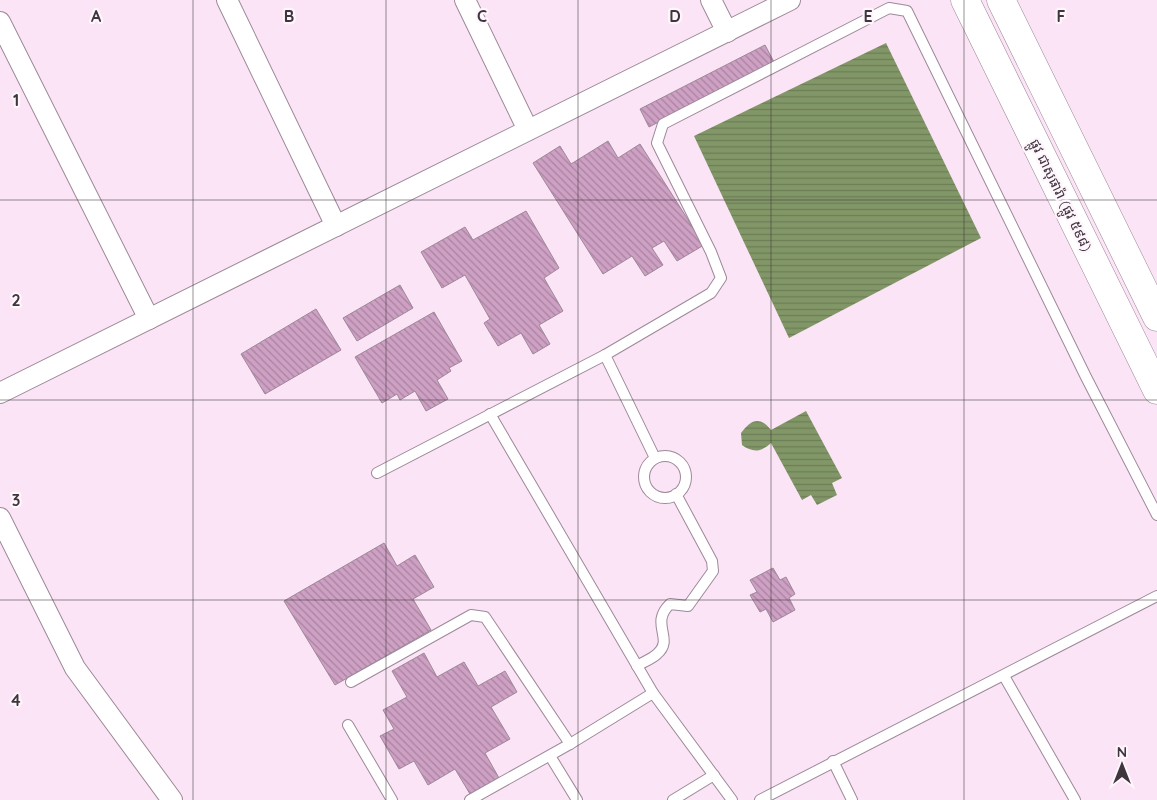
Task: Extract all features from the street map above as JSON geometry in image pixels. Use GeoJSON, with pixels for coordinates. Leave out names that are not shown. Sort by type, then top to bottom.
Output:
{"type":"FeatureCollection","features":[{"type":"Feature","properties":{"kind":"main road","name":"ផ្លូវ ជាសុផារ៉ា (ផ្លូវ ៥៩៨)"},"geometry":{"type":"LineString","coordinates":[[965,0],[1157,390]]}},
{"type":"Feature","properties":{"kind":"main road"},"geometry":{"type":"LineString","coordinates":[[1001,0],[1157,317]]}},
{"type":"Feature","properties":{"kind":"street"},"geometry":{"type":"LineString","coordinates":[[227,0],[336,226]]}},
{"type":"Feature","properties":{"kind":"street"},"geometry":{"type":"LineString","coordinates":[[465,0],[528,130]]}},
{"type":"Feature","properties":{"kind":"street"},"geometry":{"type":"LineString","coordinates":[[711,0],[726,32]]}},
{"type":"Feature","properties":{"kind":"street"},"geometry":{"type":"LineString","coordinates":[[0,393],[790,0]]}},
{"type":"Feature","properties":{"kind":"street"},"geometry":{"type":"LineString","coordinates":[[0,22],[149,319]]}},
{"type":"Feature","properties":{"kind":"street"},"geometry":{"type":"LineString","coordinates":[[0,518],[75,668],[172,800]]}},
{"type":"Feature","properties":{"kind":"lane"},"geometry":{"type":"LineString","coordinates":[[377,473],[605,355],[710,293],[721,278],[711,252],[657,143],[663,124],[889,8],[906,11],[1086,376],[1157,515]]}},
{"type":"Feature","properties":{"kind":"lane"},"geometry":{"type":"LineString","coordinates":[[605,355],[655,458]]}},
{"type":"Feature","properties":{"kind":"lane"},"geometry":{"type":"LineString","coordinates":[[490,414],[653,693],[732,800]]}},
{"type":"Feature","properties":{"kind":"lane"},"geometry":{"type":"LineString","coordinates":[[665,456],[676,459],[683,466],[686,476],[683,487],[676,494],[660,497],[652,494],[646,487],[644,471],[648,463],[655,458],[665,456]]}},
{"type":"Feature","properties":{"kind":"lane"},"geometry":{"type":"LineString","coordinates":[[637,666],[658,654],[664,644],[661,622],[662,612],[670,604],[688,606],[712,571],[712,561],[676,494]]}},
{"type":"Feature","properties":{"kind":"lane"},"geometry":{"type":"LineString","coordinates":[[760,800],[1157,596]]}},
{"type":"Feature","properties":{"kind":"lane"},"geometry":{"type":"LineString","coordinates":[[350,682],[471,615],[486,617],[570,744]]}},
{"type":"Feature","properties":{"kind":"lane"},"geometry":{"type":"LineString","coordinates":[[1004,676],[1075,800]]}},
{"type":"Feature","properties":{"kind":"lane"},"geometry":{"type":"LineString","coordinates":[[470,800],[550,756],[653,693]]}},
{"type":"Feature","properties":{"kind":"lane"},"geometry":{"type":"LineString","coordinates":[[348,725],[392,800]]}},
{"type":"Feature","properties":{"kind":"lane"},"geometry":{"type":"LineString","coordinates":[[550,756],[577,800]]}},
{"type":"Feature","properties":{"kind":"lane"},"geometry":{"type":"LineString","coordinates":[[833,761],[852,800]]}},
{"type":"Feature","properties":{"kind":"lane"},"geometry":{"type":"LineString","coordinates":[[673,800],[714,775]]}},
{"type":"Feature","properties":{"kind":"shaded area"},"geometry":{"type":"Polygon","coordinates":[[[886,43],[981,238],[789,338],[694,136],[886,43]]]}},
{"type":"Feature","properties":{"kind":"shaded area"},"geometry":{"type":"Polygon","coordinates":[[[806,411],[842,478],[832,483],[837,495],[817,505],[811,495],[802,500],[771,443],[757,450],[742,445],[741,433],[752,422],[759,421],[771,430],[806,411]]]}},
{"type":"Feature","properties":{"kind":"building"},"geometry":{"type":"Polygon","coordinates":[[[765,45],[774,62],[649,127],[640,109],[765,45]]]}},
{"type":"Feature","properties":{"kind":"building"},"geometry":{"type":"Polygon","coordinates":[[[608,141],[618,158],[640,144],[704,245],[677,261],[664,241],[652,248],[663,265],[645,276],[632,256],[603,274],[533,163],[560,146],[571,164],[608,141]]]}},
{"type":"Feature","properties":{"kind":"building"},"geometry":{"type":"Polygon","coordinates":[[[526,211],[559,268],[544,278],[563,311],[539,325],[550,344],[533,354],[521,333],[498,346],[484,323],[490,319],[465,275],[442,288],[421,252],[465,227],[473,240],[526,211]]]}},
{"type":"Feature","properties":{"kind":"building"},"geometry":{"type":"Polygon","coordinates":[[[400,285],[413,308],[357,341],[343,318],[400,285]]]}},
{"type":"Feature","properties":{"kind":"building"},"geometry":{"type":"Polygon","coordinates":[[[316,309],[341,350],[265,394],[241,354],[316,309]]]}},
{"type":"Feature","properties":{"kind":"building"},"geometry":{"type":"Polygon","coordinates":[[[434,312],[462,361],[449,368],[451,371],[437,380],[448,399],[426,411],[415,391],[400,400],[397,394],[382,403],[355,357],[434,312]]]}},
{"type":"Feature","properties":{"kind":"building"},"geometry":{"type":"Polygon","coordinates":[[[384,543],[397,566],[415,555],[434,587],[413,599],[431,630],[335,685],[284,601],[384,543]]]}},
{"type":"Feature","properties":{"kind":"building"},"geometry":{"type":"Polygon","coordinates":[[[773,568],[780,580],[786,577],[795,594],[789,598],[795,610],[773,622],[766,609],[760,612],[750,595],[757,592],[750,580],[773,568]]]}},
{"type":"Feature","properties":{"kind":"building"},"geometry":{"type":"Polygon","coordinates":[[[424,653],[437,677],[464,662],[478,686],[505,671],[517,692],[491,707],[510,739],[485,753],[499,778],[470,794],[455,769],[428,785],[414,761],[399,769],[380,736],[394,729],[383,710],[407,697],[392,671],[424,653]]]}}]}
